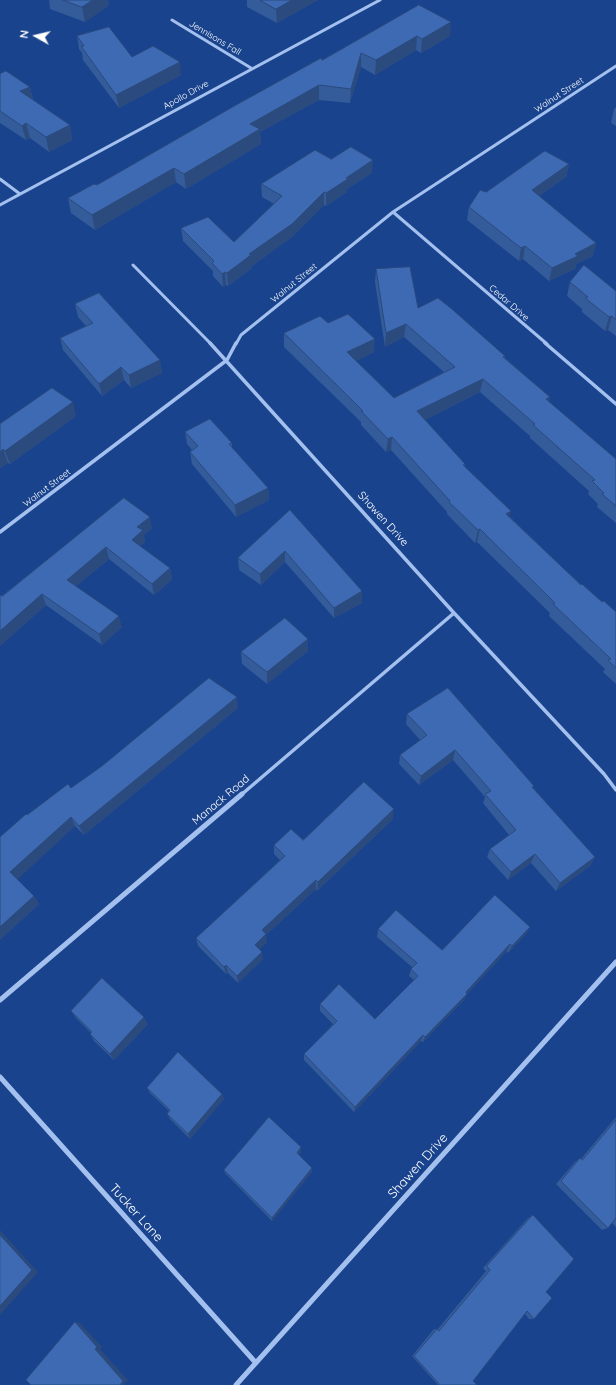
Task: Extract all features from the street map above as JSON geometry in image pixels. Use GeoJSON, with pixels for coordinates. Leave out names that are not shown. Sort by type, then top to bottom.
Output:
{"type":"FeatureCollection","features":[{"type":"Feature","properties":{"kind":"street","name":"Apollo Drive"},"geometry":{"type":"LineString","coordinates":[[0,205],[251,68],[380,0]]}},
{"type":"Feature","properties":{"kind":"street","name":"Jennisons Fall"},"geometry":{"type":"LineString","coordinates":[[172,20],[251,68]]}},
{"type":"Feature","properties":{"kind":"street","name":"Walnut Street"},"geometry":{"type":"LineString","coordinates":[[0,532],[227,360],[241,335],[393,212],[616,66]]}},
{"type":"Feature","properties":{"kind":"street"},"geometry":{"type":"LineString","coordinates":[[0,178],[20,194]]}},
{"type":"Feature","properties":{"kind":"street","name":"Cedar Drive"},"geometry":{"type":"LineString","coordinates":[[393,212],[616,404]]}},
{"type":"Feature","properties":{"kind":"street","name":"Shawen Drive"},"geometry":{"type":"LineString","coordinates":[[133,265],[227,360],[454,613],[604,774],[616,790]]}},
{"type":"Feature","properties":{"kind":"street","name":"Manack Road"},"geometry":{"type":"LineString","coordinates":[[0,1000],[454,613]]}},
{"type":"Feature","properties":{"kind":"street","name":"Shawen Drive"},"geometry":{"type":"LineString","coordinates":[[236,1385],[616,962]]}},
{"type":"Feature","properties":{"kind":"street","name":"Tucker Lane"},"geometry":{"type":"LineString","coordinates":[[0,1077],[256,1363]]}},
{"type":"Feature","properties":{"kind":"building"},"geometry":{"type":"Polygon","coordinates":[[[63,0],[93,0],[82,7],[63,0]]]}},
{"type":"Feature","properties":{"kind":"building"},"geometry":{"type":"Polygon","coordinates":[[[260,0],[292,0],[276,9],[260,0]]]}},
{"type":"Feature","properties":{"kind":"building"},"geometry":{"type":"Polygon","coordinates":[[[419,5],[451,22],[422,39],[417,36],[376,60],[361,53],[351,89],[319,85],[250,124],[260,129],[184,174],[174,168],[92,215],[68,198],[94,184],[97,185],[236,105],[321,58],[322,60],[419,5]]]}},
{"type":"Feature","properties":{"kind":"building"},"geometry":{"type":"Polygon","coordinates":[[[109,27],[132,57],[153,46],[180,62],[116,95],[81,46],[84,46],[77,36],[109,27]]]}},
{"type":"Feature","properties":{"kind":"building"},"geometry":{"type":"Polygon","coordinates":[[[6,71],[30,87],[20,91],[70,125],[46,137],[26,123],[22,126],[0,111],[0,74],[6,71]]]}},
{"type":"Feature","properties":{"kind":"building"},"geometry":{"type":"Polygon","coordinates":[[[351,147],[373,160],[346,178],[348,179],[326,193],[324,192],[292,224],[249,254],[251,255],[227,273],[225,272],[222,274],[212,263],[214,261],[181,228],[208,217],[234,242],[282,196],[261,184],[315,150],[331,159],[351,147]]]}},
{"type":"Feature","properties":{"kind":"building"},"geometry":{"type":"Polygon","coordinates":[[[545,151],[569,164],[532,190],[596,243],[575,254],[578,256],[552,268],[525,246],[521,248],[469,207],[480,190],[486,192],[545,151]]]}},
{"type":"Feature","properties":{"kind":"building"},"geometry":{"type":"Polygon","coordinates":[[[584,265],[616,291],[616,320],[612,316],[609,317],[585,298],[588,297],[570,282],[584,265]]]}},
{"type":"Feature","properties":{"kind":"building"},"geometry":{"type":"Polygon","coordinates":[[[410,267],[418,308],[438,298],[550,397],[546,399],[616,459],[616,506],[602,494],[604,493],[592,481],[595,480],[533,425],[535,424],[483,379],[417,411],[465,464],[463,465],[511,511],[506,514],[581,585],[582,584],[616,612],[616,668],[608,660],[611,659],[553,604],[555,603],[480,529],[478,530],[449,502],[450,501],[392,437],[388,439],[361,411],[363,411],[284,333],[320,316],[328,323],[348,314],[375,339],[347,352],[394,398],[455,367],[406,324],[386,333],[376,269],[410,267]]]}},
{"type":"Feature","properties":{"kind":"building"},"geometry":{"type":"Polygon","coordinates":[[[99,293],[160,360],[129,375],[121,367],[99,384],[60,338],[93,323],[75,304],[99,293]]]}},
{"type":"Feature","properties":{"kind":"building"},"geometry":{"type":"Polygon","coordinates":[[[52,388],[73,402],[5,451],[3,449],[0,452],[0,424],[52,388]]]}},
{"type":"Feature","properties":{"kind":"building"},"geometry":{"type":"Polygon","coordinates":[[[210,419],[232,443],[229,444],[268,488],[235,505],[190,452],[198,446],[185,432],[210,419]]]}},
{"type":"Feature","properties":{"kind":"building"},"geometry":{"type":"Polygon","coordinates":[[[124,498],[150,517],[137,527],[143,530],[132,540],[170,568],[152,584],[106,547],[67,580],[119,616],[99,634],[42,594],[0,631],[0,595],[2,596],[124,498]]]}},
{"type":"Feature","properties":{"kind":"building"},"geometry":{"type":"Polygon","coordinates":[[[290,510],[362,591],[334,608],[285,551],[260,574],[238,558],[290,510]]]}},
{"type":"Feature","properties":{"kind":"building"},"geometry":{"type":"Polygon","coordinates":[[[285,618],[308,639],[267,672],[241,652],[285,618]]]}},
{"type":"Feature","properties":{"kind":"building"},"geometry":{"type":"Polygon","coordinates":[[[209,678],[237,697],[79,826],[71,817],[10,872],[34,896],[0,927],[0,837],[26,814],[27,815],[68,784],[71,788],[102,766],[209,678]]]}},
{"type":"Feature","properties":{"kind":"building"},"geometry":{"type":"Polygon","coordinates":[[[448,688],[534,786],[532,787],[595,857],[560,883],[535,854],[511,872],[490,849],[516,830],[485,794],[491,791],[455,750],[421,776],[400,755],[427,735],[407,714],[448,688]]]}},
{"type":"Feature","properties":{"kind":"building"},"geometry":{"type":"Polygon","coordinates":[[[364,782],[394,809],[318,882],[316,880],[262,930],[266,934],[255,945],[262,952],[237,976],[226,965],[224,967],[196,938],[285,856],[274,845],[291,829],[303,840],[364,782]]]}},
{"type":"Feature","properties":{"kind":"building"},"geometry":{"type":"Polygon","coordinates":[[[495,895],[530,927],[512,946],[510,944],[466,992],[467,994],[425,1037],[423,1035],[355,1107],[304,1054],[337,1021],[320,1004],[339,984],[375,1019],[418,976],[411,969],[417,963],[378,929],[396,910],[442,950],[495,895]]]}},
{"type":"Feature","properties":{"kind":"building"},"geometry":{"type":"Polygon","coordinates":[[[102,978],[144,1017],[110,1054],[90,1034],[92,1032],[71,1011],[102,978]]]}},
{"type":"Feature","properties":{"kind":"building"},"geometry":{"type":"Polygon","coordinates":[[[178,1052],[222,1094],[188,1134],[167,1114],[170,1110],[147,1088],[178,1052]]]}},
{"type":"Feature","properties":{"kind":"building"},"geometry":{"type":"Polygon","coordinates":[[[269,1117],[301,1147],[297,1153],[312,1168],[272,1218],[224,1170],[269,1117]]]}},
{"type":"Feature","properties":{"kind":"building"},"geometry":{"type":"Polygon","coordinates":[[[616,1120],[616,1218],[608,1228],[561,1181],[580,1158],[582,1160],[616,1120]]]}},
{"type":"Feature","properties":{"kind":"building"},"geometry":{"type":"Polygon","coordinates":[[[533,1215],[574,1259],[546,1292],[552,1298],[534,1319],[527,1311],[473,1381],[477,1385],[440,1385],[414,1356],[437,1329],[439,1331],[490,1270],[487,1266],[533,1215]]]}},
{"type":"Feature","properties":{"kind":"building"},"geometry":{"type":"Polygon","coordinates":[[[0,1235],[32,1270],[0,1306],[0,1235]]]}},
{"type":"Feature","properties":{"kind":"building"},"geometry":{"type":"Polygon","coordinates":[[[75,1322],[97,1347],[95,1349],[123,1381],[120,1385],[31,1385],[26,1380],[75,1322]]]}}]}
